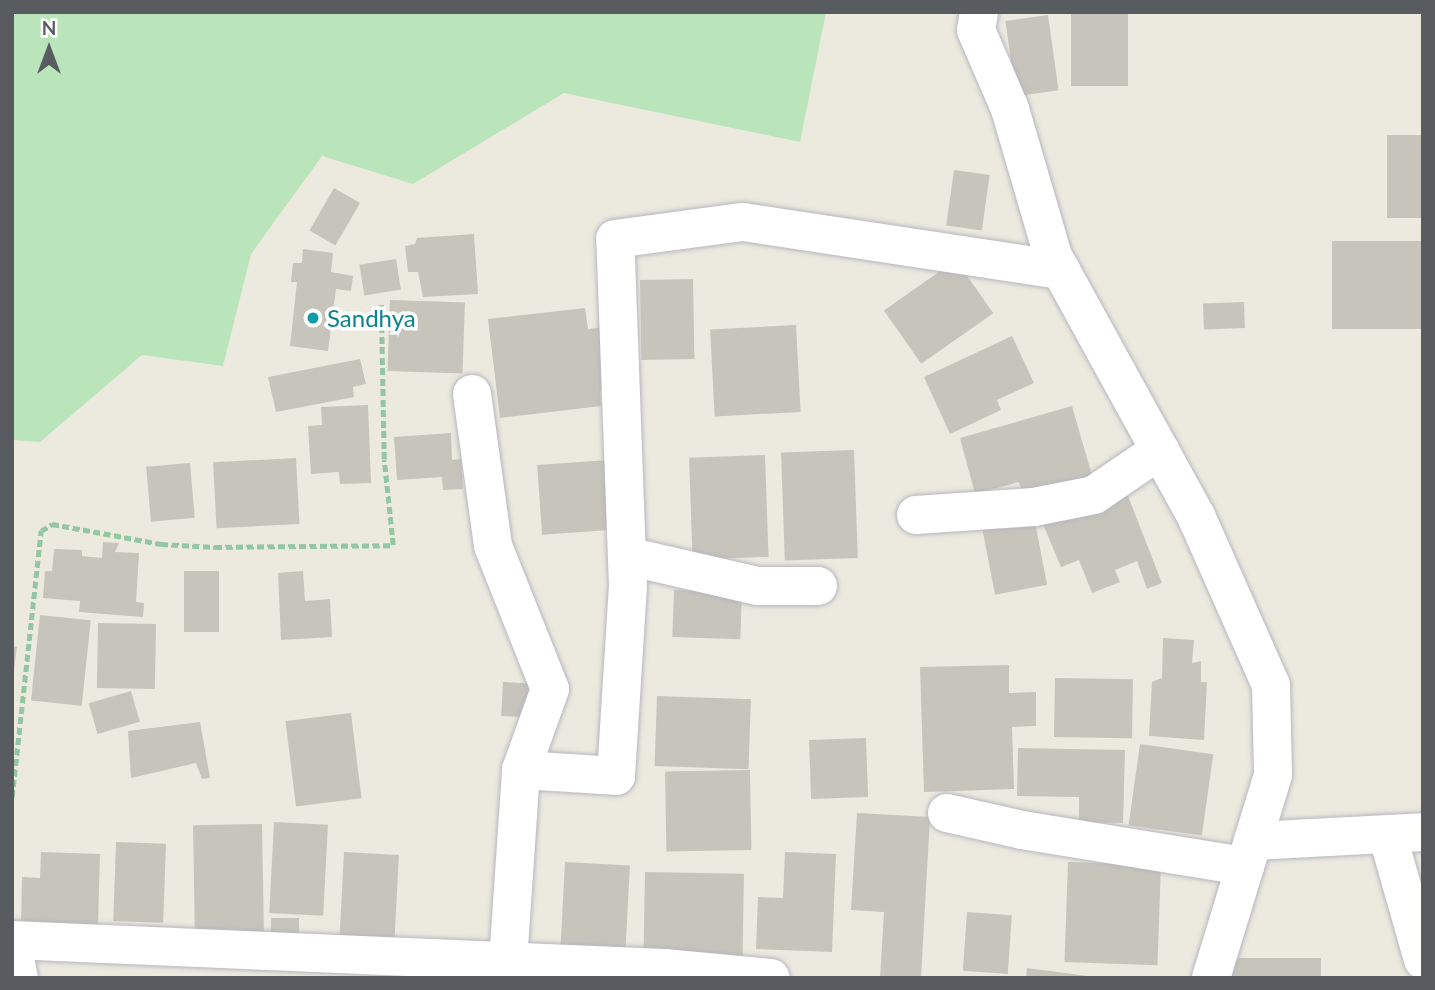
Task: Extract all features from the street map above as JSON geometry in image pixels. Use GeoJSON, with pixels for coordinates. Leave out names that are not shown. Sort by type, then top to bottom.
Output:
{"type":"FeatureCollection","features":[{"type":"Feature","properties":{"kind":"street"},"geometry":{"type":"LineString","coordinates":[[979,12],[976,30],[1010,109],[1053,256],[1196,516],[1271,685],[1273,775],[1211,978]]}},
{"type":"Feature","properties":{"kind":"street"},"geometry":{"type":"LineString","coordinates":[[522,770],[615,776],[627,556],[615,239],[743,222],[1061,270]]}},
{"type":"Feature","properties":{"kind":"street"},"geometry":{"type":"LineString","coordinates":[[472,394],[493,546],[550,688],[522,770],[508,962]]}},
{"type":"Feature","properties":{"kind":"street"},"geometry":{"type":"LineString","coordinates":[[916,515],[1034,507],[1094,495],[1160,450]]}},
{"type":"Feature","properties":{"kind":"street"},"geometry":{"type":"LineString","coordinates":[[627,556],[758,586],[818,586]]}},
{"type":"Feature","properties":{"kind":"street"},"geometry":{"type":"LineString","coordinates":[[947,813],[1022,830],[1249,853],[1405,834],[1423,960]]}},
{"type":"Feature","properties":{"kind":"street"},"geometry":{"type":"LineString","coordinates":[[19,978],[12,942],[508,962],[771,978]]}},
{"type":"Feature","properties":{"kind":"path"},"geometry":{"type":"LineString","coordinates":[[12,797],[41,531],[52,524],[161,544],[215,547],[393,545],[384,458],[381,303]]}},
{"type":"Feature","properties":{"kind":"green space"},"geometry":{"type":"Polygon","coordinates":[[[12,12],[826,12],[800,142],[564,93],[413,184],[322,156],[251,254],[223,366],[142,355],[40,442],[12,440],[12,12]]]}},
{"type":"Feature","properties":{"kind":"building"},"geometry":{"type":"Polygon","coordinates":[[[1071,12],[1128,12],[1128,86],[1071,86],[1071,12]]]}},
{"type":"Feature","properties":{"kind":"building"},"geometry":{"type":"Polygon","coordinates":[[[1048,15],[1059,90],[1016,96],[1005,21],[1048,15]]]}},
{"type":"Feature","properties":{"kind":"building"},"geometry":{"type":"Polygon","coordinates":[[[1387,135],[1423,135],[1423,218],[1387,218],[1387,135]]]}},
{"type":"Feature","properties":{"kind":"building"},"geometry":{"type":"Polygon","coordinates":[[[954,170],[990,175],[982,230],[946,225],[954,170]]]}},
{"type":"Feature","properties":{"kind":"building"},"geometry":{"type":"Polygon","coordinates":[[[334,188],[360,203],[335,245],[310,230],[334,188]]]}},
{"type":"Feature","properties":{"kind":"building"},"geometry":{"type":"Polygon","coordinates":[[[474,234],[478,294],[423,297],[418,272],[408,272],[405,246],[415,244],[417,238],[474,234]]]}},
{"type":"Feature","properties":{"kind":"building"},"geometry":{"type":"Polygon","coordinates":[[[1332,241],[1423,241],[1423,329],[1332,329],[1332,241]]]}},
{"type":"Feature","properties":{"kind":"building","name":"Sandhya"},"geometry":{"type":"Polygon","coordinates":[[[303,249],[333,253],[331,272],[353,276],[351,291],[336,289],[328,351],[290,346],[297,282],[291,282],[293,263],[302,263],[303,249]]]}},
{"type":"Feature","properties":{"kind":"building"},"geometry":{"type":"Polygon","coordinates":[[[396,259],[401,290],[364,295],[359,265],[396,259]]]}},
{"type":"Feature","properties":{"kind":"building"},"geometry":{"type":"Polygon","coordinates":[[[956,260],[993,313],[921,364],[884,310],[956,260]]]}},
{"type":"Feature","properties":{"kind":"building"},"geometry":{"type":"Polygon","coordinates":[[[693,279],[694,359],[641,360],[640,280],[693,279]]]}},
{"type":"Feature","properties":{"kind":"building"},"geometry":{"type":"Polygon","coordinates":[[[390,300],[465,303],[462,374],[388,371],[390,300]]]}},
{"type":"Feature","properties":{"kind":"building"},"geometry":{"type":"Polygon","coordinates":[[[1244,302],[1245,328],[1204,329],[1203,303],[1244,302]]]}},
{"type":"Feature","properties":{"kind":"building"},"geometry":{"type":"Polygon","coordinates":[[[585,308],[588,329],[604,327],[612,390],[600,391],[601,406],[500,418],[488,319],[585,308]]]}},
{"type":"Feature","properties":{"kind":"building"},"geometry":{"type":"Polygon","coordinates":[[[796,325],[801,412],[715,416],[710,330],[796,325]]]}},
{"type":"Feature","properties":{"kind":"building"},"geometry":{"type":"Polygon","coordinates":[[[1012,336],[1034,383],[997,400],[1001,410],[950,434],[924,377],[1012,336]]]}},
{"type":"Feature","properties":{"kind":"building"},"geometry":{"type":"Polygon","coordinates":[[[360,359],[366,384],[353,387],[354,397],[276,412],[268,377],[360,359]]]}},
{"type":"Feature","properties":{"kind":"building"},"geometry":{"type":"Polygon","coordinates":[[[368,405],[371,483],[340,484],[339,472],[311,474],[308,426],[322,425],[321,407],[368,405]]]}},
{"type":"Feature","properties":{"kind":"building"},"geometry":{"type":"Polygon","coordinates":[[[1072,406],[1093,479],[1024,499],[1019,482],[975,494],[960,438],[1072,406]]]}},
{"type":"Feature","properties":{"kind":"building"},"geometry":{"type":"Polygon","coordinates":[[[451,433],[452,460],[461,459],[463,489],[443,490],[442,477],[397,480],[394,437],[451,433]]]}},
{"type":"Feature","properties":{"kind":"building"},"geometry":{"type":"Polygon","coordinates":[[[854,450],[858,558],[785,560],[781,453],[854,450]]]}},
{"type":"Feature","properties":{"kind":"building"},"geometry":{"type":"Polygon","coordinates":[[[765,455],[769,557],[693,560],[689,458],[765,455]]]}},
{"type":"Feature","properties":{"kind":"building"},"geometry":{"type":"Polygon","coordinates":[[[296,458],[299,524],[217,528],[213,462],[296,458]]]}},
{"type":"Feature","properties":{"kind":"building"},"geometry":{"type":"Polygon","coordinates":[[[608,460],[613,530],[542,535],[537,465],[608,460]]]}},
{"type":"Feature","properties":{"kind":"building"},"geometry":{"type":"Polygon","coordinates":[[[190,463],[195,518],[151,522],[146,467],[190,463]]]}},
{"type":"Feature","properties":{"kind":"building"},"geometry":{"type":"Polygon","coordinates":[[[1126,491],[1162,583],[1147,589],[1137,561],[1115,570],[1120,582],[1092,593],[1079,560],[1061,567],[1043,524],[1126,491]]]}},
{"type":"Feature","properties":{"kind":"building"},"geometry":{"type":"Polygon","coordinates":[[[1033,512],[1047,585],[995,595],[981,522],[1033,512]]]}},
{"type":"Feature","properties":{"kind":"building"},"geometry":{"type":"Polygon","coordinates":[[[103,542],[119,543],[115,552],[139,553],[136,602],[144,603],[143,617],[79,612],[80,601],[43,598],[45,571],[52,571],[54,549],[82,550],[82,556],[102,558],[103,542]]]}},
{"type":"Feature","properties":{"kind":"building"},"geometry":{"type":"Polygon","coordinates":[[[184,571],[219,571],[219,632],[184,632],[184,571]]]}},
{"type":"Feature","properties":{"kind":"building"},"geometry":{"type":"Polygon","coordinates":[[[303,571],[305,601],[330,599],[332,637],[281,640],[278,573],[303,571]]]}},
{"type":"Feature","properties":{"kind":"building"},"geometry":{"type":"Polygon","coordinates":[[[674,590],[742,592],[740,639],[672,637],[674,590]]]}},
{"type":"Feature","properties":{"kind":"building"},"geometry":{"type":"Polygon","coordinates":[[[40,615],[91,620],[82,706],[31,701],[40,615]]]}},
{"type":"Feature","properties":{"kind":"building"},"geometry":{"type":"Polygon","coordinates":[[[98,623],[156,624],[155,689],[97,688],[98,623]]]}},
{"type":"Feature","properties":{"kind":"building"},"geometry":{"type":"Polygon","coordinates":[[[1163,638],[1194,640],[1192,663],[1201,661],[1201,682],[1207,682],[1204,740],[1149,736],[1152,682],[1162,678],[1163,638]]]}},
{"type":"Feature","properties":{"kind":"building"},"geometry":{"type":"Polygon","coordinates":[[[12,646],[17,647],[14,669],[12,669],[12,646]]]}},
{"type":"Feature","properties":{"kind":"building"},"geometry":{"type":"Polygon","coordinates":[[[1009,665],[1009,693],[1036,692],[1036,726],[1012,727],[1014,789],[924,792],[920,667],[1009,665]]]}},
{"type":"Feature","properties":{"kind":"building"},"geometry":{"type":"Polygon","coordinates":[[[1055,678],[1133,679],[1132,738],[1054,737],[1055,678]]]}},
{"type":"Feature","properties":{"kind":"building"},"geometry":{"type":"Polygon","coordinates":[[[503,682],[536,684],[534,718],[501,716],[503,682]]]}},
{"type":"Feature","properties":{"kind":"building"},"geometry":{"type":"Polygon","coordinates":[[[131,691],[140,722],[98,734],[89,703],[131,691]]]}},
{"type":"Feature","properties":{"kind":"building"},"geometry":{"type":"Polygon","coordinates":[[[657,696],[751,699],[748,769],[655,766],[657,696]]]}},
{"type":"Feature","properties":{"kind":"building"},"geometry":{"type":"Polygon","coordinates":[[[351,713],[361,798],[296,806],[285,721],[351,713]]]}},
{"type":"Feature","properties":{"kind":"building"},"geometry":{"type":"Polygon","coordinates":[[[200,722],[210,778],[202,779],[196,763],[131,778],[128,731],[200,722]]]}},
{"type":"Feature","properties":{"kind":"building"},"geometry":{"type":"Polygon","coordinates":[[[866,738],[868,797],[811,799],[809,740],[866,738]]]}},
{"type":"Feature","properties":{"kind":"building"},"geometry":{"type":"Polygon","coordinates":[[[1140,744],[1213,754],[1202,836],[1129,825],[1140,744]]]}},
{"type":"Feature","properties":{"kind":"building"},"geometry":{"type":"Polygon","coordinates":[[[1018,748],[1125,750],[1123,823],[1079,822],[1079,797],[1017,796],[1018,748]]]}},
{"type":"Feature","properties":{"kind":"building"},"geometry":{"type":"Polygon","coordinates":[[[750,770],[751,850],[666,851],[665,771],[750,770]]]}},
{"type":"Feature","properties":{"kind":"building"},"geometry":{"type":"Polygon","coordinates":[[[857,813],[930,817],[921,978],[880,978],[884,912],[851,910],[857,813]]]}},
{"type":"Feature","properties":{"kind":"building"},"geometry":{"type":"Polygon","coordinates":[[[274,822],[328,825],[323,916],[269,913],[274,822]]]}},
{"type":"Feature","properties":{"kind":"building"},"geometry":{"type":"Polygon","coordinates":[[[262,824],[264,946],[195,947],[193,825],[262,824]]]}},
{"type":"Feature","properties":{"kind":"building"},"geometry":{"type":"Polygon","coordinates":[[[116,842],[166,844],[163,923],[113,921],[116,842]]]}},
{"type":"Feature","properties":{"kind":"building"},"geometry":{"type":"Polygon","coordinates":[[[41,852],[100,854],[98,925],[21,923],[22,877],[40,878],[41,852]]]}},
{"type":"Feature","properties":{"kind":"building"},"geometry":{"type":"Polygon","coordinates":[[[344,852],[399,855],[394,944],[339,941],[344,852]]]}},
{"type":"Feature","properties":{"kind":"building"},"geometry":{"type":"Polygon","coordinates":[[[785,852],[836,854],[832,952],[756,949],[758,897],[783,898],[785,852]]]}},
{"type":"Feature","properties":{"kind":"building"},"geometry":{"type":"Polygon","coordinates":[[[565,862],[630,865],[625,958],[560,955],[565,862]]]}},
{"type":"Feature","properties":{"kind":"building"},"geometry":{"type":"Polygon","coordinates":[[[1068,862],[1161,865],[1157,965],[1065,962],[1068,862]]]}},
{"type":"Feature","properties":{"kind":"building"},"geometry":{"type":"Polygon","coordinates":[[[645,872],[744,874],[742,966],[643,964],[645,872]]]}},
{"type":"Feature","properties":{"kind":"building"},"geometry":{"type":"Polygon","coordinates":[[[967,912],[1012,915],[1008,974],[963,971],[967,912]]]}},
{"type":"Feature","properties":{"kind":"building"},"geometry":{"type":"Polygon","coordinates":[[[271,918],[299,918],[299,949],[271,949],[271,918]]]}},
{"type":"Feature","properties":{"kind":"building"},"geometry":{"type":"Polygon","coordinates":[[[1223,958],[1321,958],[1321,978],[1223,978],[1223,958]]]}},
{"type":"Feature","properties":{"kind":"building"},"geometry":{"type":"Polygon","coordinates":[[[1027,968],[1088,976],[1088,978],[1026,978],[1027,968]]]}},
{"type":"Feature","properties":{"kind":"place","name":"Sandhya"},"geometry":{"type":"Point","coordinates":[313,318]}}]}
